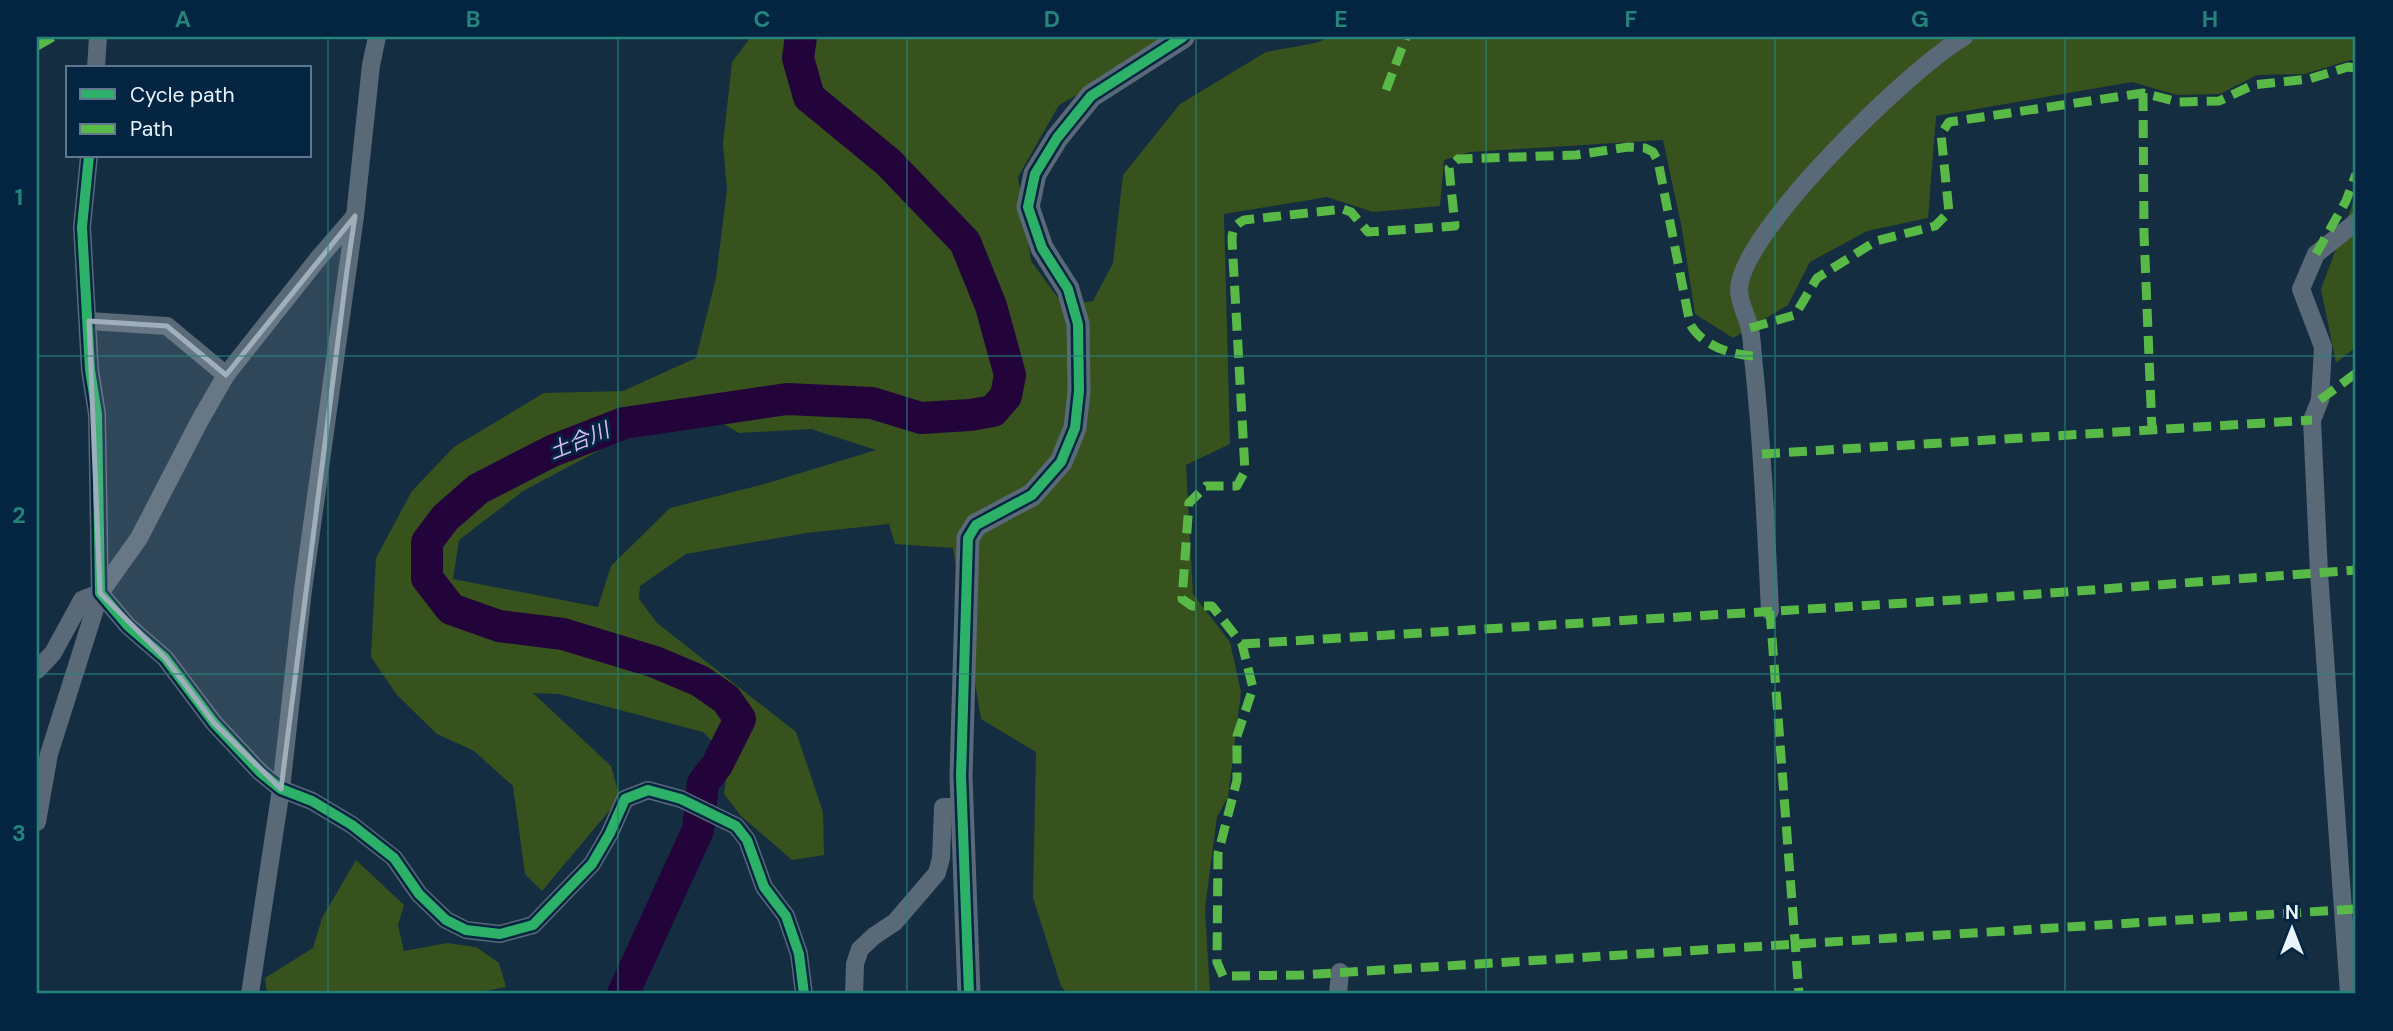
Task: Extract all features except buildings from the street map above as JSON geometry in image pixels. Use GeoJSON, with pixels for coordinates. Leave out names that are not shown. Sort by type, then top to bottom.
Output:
{"type":"FeatureCollection","features":[{"type":"Feature","properties":{"kind":"street"},"geometry":{"type":"LineString","coordinates":[[96,66],[98,37]]}},
{"type":"Feature","properties":{"kind":"street"},"geometry":{"type":"LineString","coordinates":[[250,994],[281,789],[305,577],[377,37]]}},
{"type":"Feature","properties":{"kind":"street"},"geometry":{"type":"LineString","coordinates":[[970,994],[961,750],[968,538],[976,525],[1032,495],[1061,462],[1075,428],[1079,391],[1078,324],[1068,289],[1042,248],[1028,207],[1035,174],[1057,138],[1091,96],[1183,37]]}},
{"type":"Feature","properties":{"kind":"street"},"geometry":{"type":"LineString","coordinates":[[1770,611],[1762,454],[1753,356],[1750,328],[1739,290],[1744,268],[1781,210],[1834,151],[1920,68],[1964,37]]}},
{"type":"Feature","properties":{"kind":"street"},"geometry":{"type":"LineString","coordinates":[[89,158],[82,227],[90,370],[97,414],[100,593],[128,626],[165,658],[214,723],[260,772],[281,789],[312,801],[352,825],[394,859],[419,894],[446,920],[466,930],[500,934],[533,925],[592,864],[625,799],[648,790],[681,799],[736,826],[747,840],[764,887],[786,916],[799,954],[804,994]]}},
{"type":"Feature","properties":{"kind":"street"},"geometry":{"type":"LineString","coordinates":[[37,822],[49,754],[100,593],[139,538],[226,376],[355,216]]}},
{"type":"Feature","properties":{"kind":"street"},"geometry":{"type":"LineString","coordinates":[[2349,994],[2319,573],[2312,434],[2312,420],[2319,400],[2323,348],[2301,289],[2316,254],[2356,222]]}},
{"type":"Feature","properties":{"kind":"street"},"geometry":{"type":"LineString","coordinates":[[89,321],[167,326],[226,376]]}},
{"type":"Feature","properties":{"kind":"street"},"geometry":{"type":"LineString","coordinates":[[37,670],[53,653],[82,600],[100,593]]}},
{"type":"Feature","properties":{"kind":"street"},"geometry":{"type":"LineString","coordinates":[[853,994],[855,964],[860,949],[895,922],[937,873],[941,858],[943,807],[962,807]]}},
{"type":"Feature","properties":{"kind":"street"},"geometry":{"type":"LineString","coordinates":[[1338,994],[1340,972]]}},
{"type":"Feature","properties":{"kind":"highlighted area"},"geometry":{"type":"Polygon","coordinates":[[[355,216],[347,270],[281,789],[214,723],[165,658],[100,593],[89,321],[167,326],[226,375],[355,216]]]}},
{"type":"Feature","properties":{"kind":"green space"},"geometry":{"type":"Polygon","coordinates":[[[751,37],[1163,37],[1125,68],[1059,105],[1018,177],[1031,261],[1064,306],[1093,301],[1113,263],[1123,175],[1180,104],[1266,52],[1315,43],[1331,37],[2356,37],[2356,61],[2350,60],[2305,74],[2257,75],[2220,94],[2177,95],[2132,82],[1936,116],[1928,218],[1867,231],[1810,262],[1788,305],[1733,338],[1695,314],[1682,229],[1663,140],[1470,152],[1444,160],[1440,206],[1373,212],[1327,197],[1224,214],[1230,444],[1186,465],[1193,594],[1230,642],[1241,692],[1228,797],[1217,817],[1205,908],[1210,994],[1068,994],[1061,986],[1033,898],[1036,752],[981,719],[953,548],[895,544],[889,524],[806,533],[686,554],[640,586],[639,599],[657,623],[796,732],[823,812],[824,855],[792,860],[741,816],[724,794],[729,758],[703,732],[559,694],[533,693],[611,766],[620,798],[542,891],[525,874],[513,786],[474,751],[437,734],[397,695],[371,657],[376,558],[412,491],[454,447],[544,393],[623,391],[696,358],[716,278],[727,189],[723,144],[732,62],[751,37]],[[722,423],[677,426],[615,442],[523,491],[459,540],[453,579],[598,607],[611,566],[670,508],[761,485],[876,450],[811,429],[739,433],[722,423]]]}},
{"type":"Feature","properties":{"kind":"green space"},"geometry":{"type":"Polygon","coordinates":[[[2356,195],[2356,347],[2336,363],[2321,289],[2356,195]]]}},
{"type":"Feature","properties":{"kind":"green space"},"geometry":{"type":"Polygon","coordinates":[[[356,860],[404,905],[398,925],[404,951],[447,943],[476,947],[499,963],[506,987],[469,994],[267,994],[265,978],[313,948],[322,918],[356,860]]]}},
{"type":"Feature","properties":{"kind":"waterway","name":"土合川"},"geometry":{"type":"LineString","coordinates":[[623,994],[698,830],[703,783],[717,765],[740,719],[726,699],[700,681],[655,662],[563,634],[499,626],[451,609],[427,578],[427,542],[445,518],[478,489],[552,451],[624,423],[787,399],[872,403],[921,418],[970,415],[993,411],[1006,396],[1010,375],[991,306],[965,242],[888,162],[809,97],[798,58],[801,37]]}},
{"type":"Feature","properties":{"kind":"marked path"},"geometry":{"type":"LineString","coordinates":[[37,46],[53,37]]}},
{"type":"Feature","properties":{"kind":"marked path"},"geometry":{"type":"LineString","coordinates":[[1386,90],[1406,37]]}},
{"type":"Feature","properties":{"kind":"marked path"},"geometry":{"type":"LineString","coordinates":[[1750,328],[1795,315],[1817,278],[1876,241],[1935,226],[1949,212],[1941,134],[1949,122],[2143,93],[2178,102],[2219,101],[2253,85],[2309,79],[2348,67],[2356,68]]}},
{"type":"Feature","properties":{"kind":"marked path"},"geometry":{"type":"LineString","coordinates":[[2143,93],[2144,234],[2152,430]]}},
{"type":"Feature","properties":{"kind":"marked path"},"geometry":{"type":"LineString","coordinates":[[1753,356],[1717,348],[1701,338],[1690,324],[1658,161],[1653,152],[1645,148],[1628,147],[1576,155],[1458,159],[1449,168],[1455,226],[1368,232],[1351,212],[1343,209],[1244,220],[1236,226],[1232,240],[1245,471],[1237,486],[1206,486],[1189,503],[1182,599],[1192,606],[1212,606],[1242,644],[1253,688],[1237,736],[1237,780],[1218,854],[1217,962],[1223,976],[1302,975],[2356,909]]}},
{"type":"Feature","properties":{"kind":"marked path"},"geometry":{"type":"LineString","coordinates":[[2316,254],[2346,201],[2356,174]]}},
{"type":"Feature","properties":{"kind":"marked path"},"geometry":{"type":"LineString","coordinates":[[2320,400],[2356,373]]}},
{"type":"Feature","properties":{"kind":"marked path"},"geometry":{"type":"LineString","coordinates":[[1762,454],[2312,420]]}},
{"type":"Feature","properties":{"kind":"marked path"},"geometry":{"type":"LineString","coordinates":[[1242,644],[1971,599],[2356,570]]}},
{"type":"Feature","properties":{"kind":"marked path"},"geometry":{"type":"LineString","coordinates":[[1770,611],[1799,994]]}},
{"type":"Feature","properties":{"kind":"cycle path"},"geometry":{"type":"LineString","coordinates":[[969,994],[961,776],[968,538],[976,525],[1032,495],[1061,462],[1075,428],[1079,391],[1078,324],[1068,289],[1042,248],[1028,207],[1035,174],[1057,138],[1091,96],[1183,37]]}},
{"type":"Feature","properties":{"kind":"cycle path"},"geometry":{"type":"LineString","coordinates":[[89,158],[82,227],[90,370],[97,414],[100,593],[128,626],[165,658],[214,723],[260,772],[281,789],[312,801],[352,825],[394,858],[419,894],[446,920],[466,930],[500,934],[533,925],[592,864],[625,799],[648,790],[681,799],[736,826],[747,840],[764,887],[786,916],[799,954],[804,994]]}}]}
